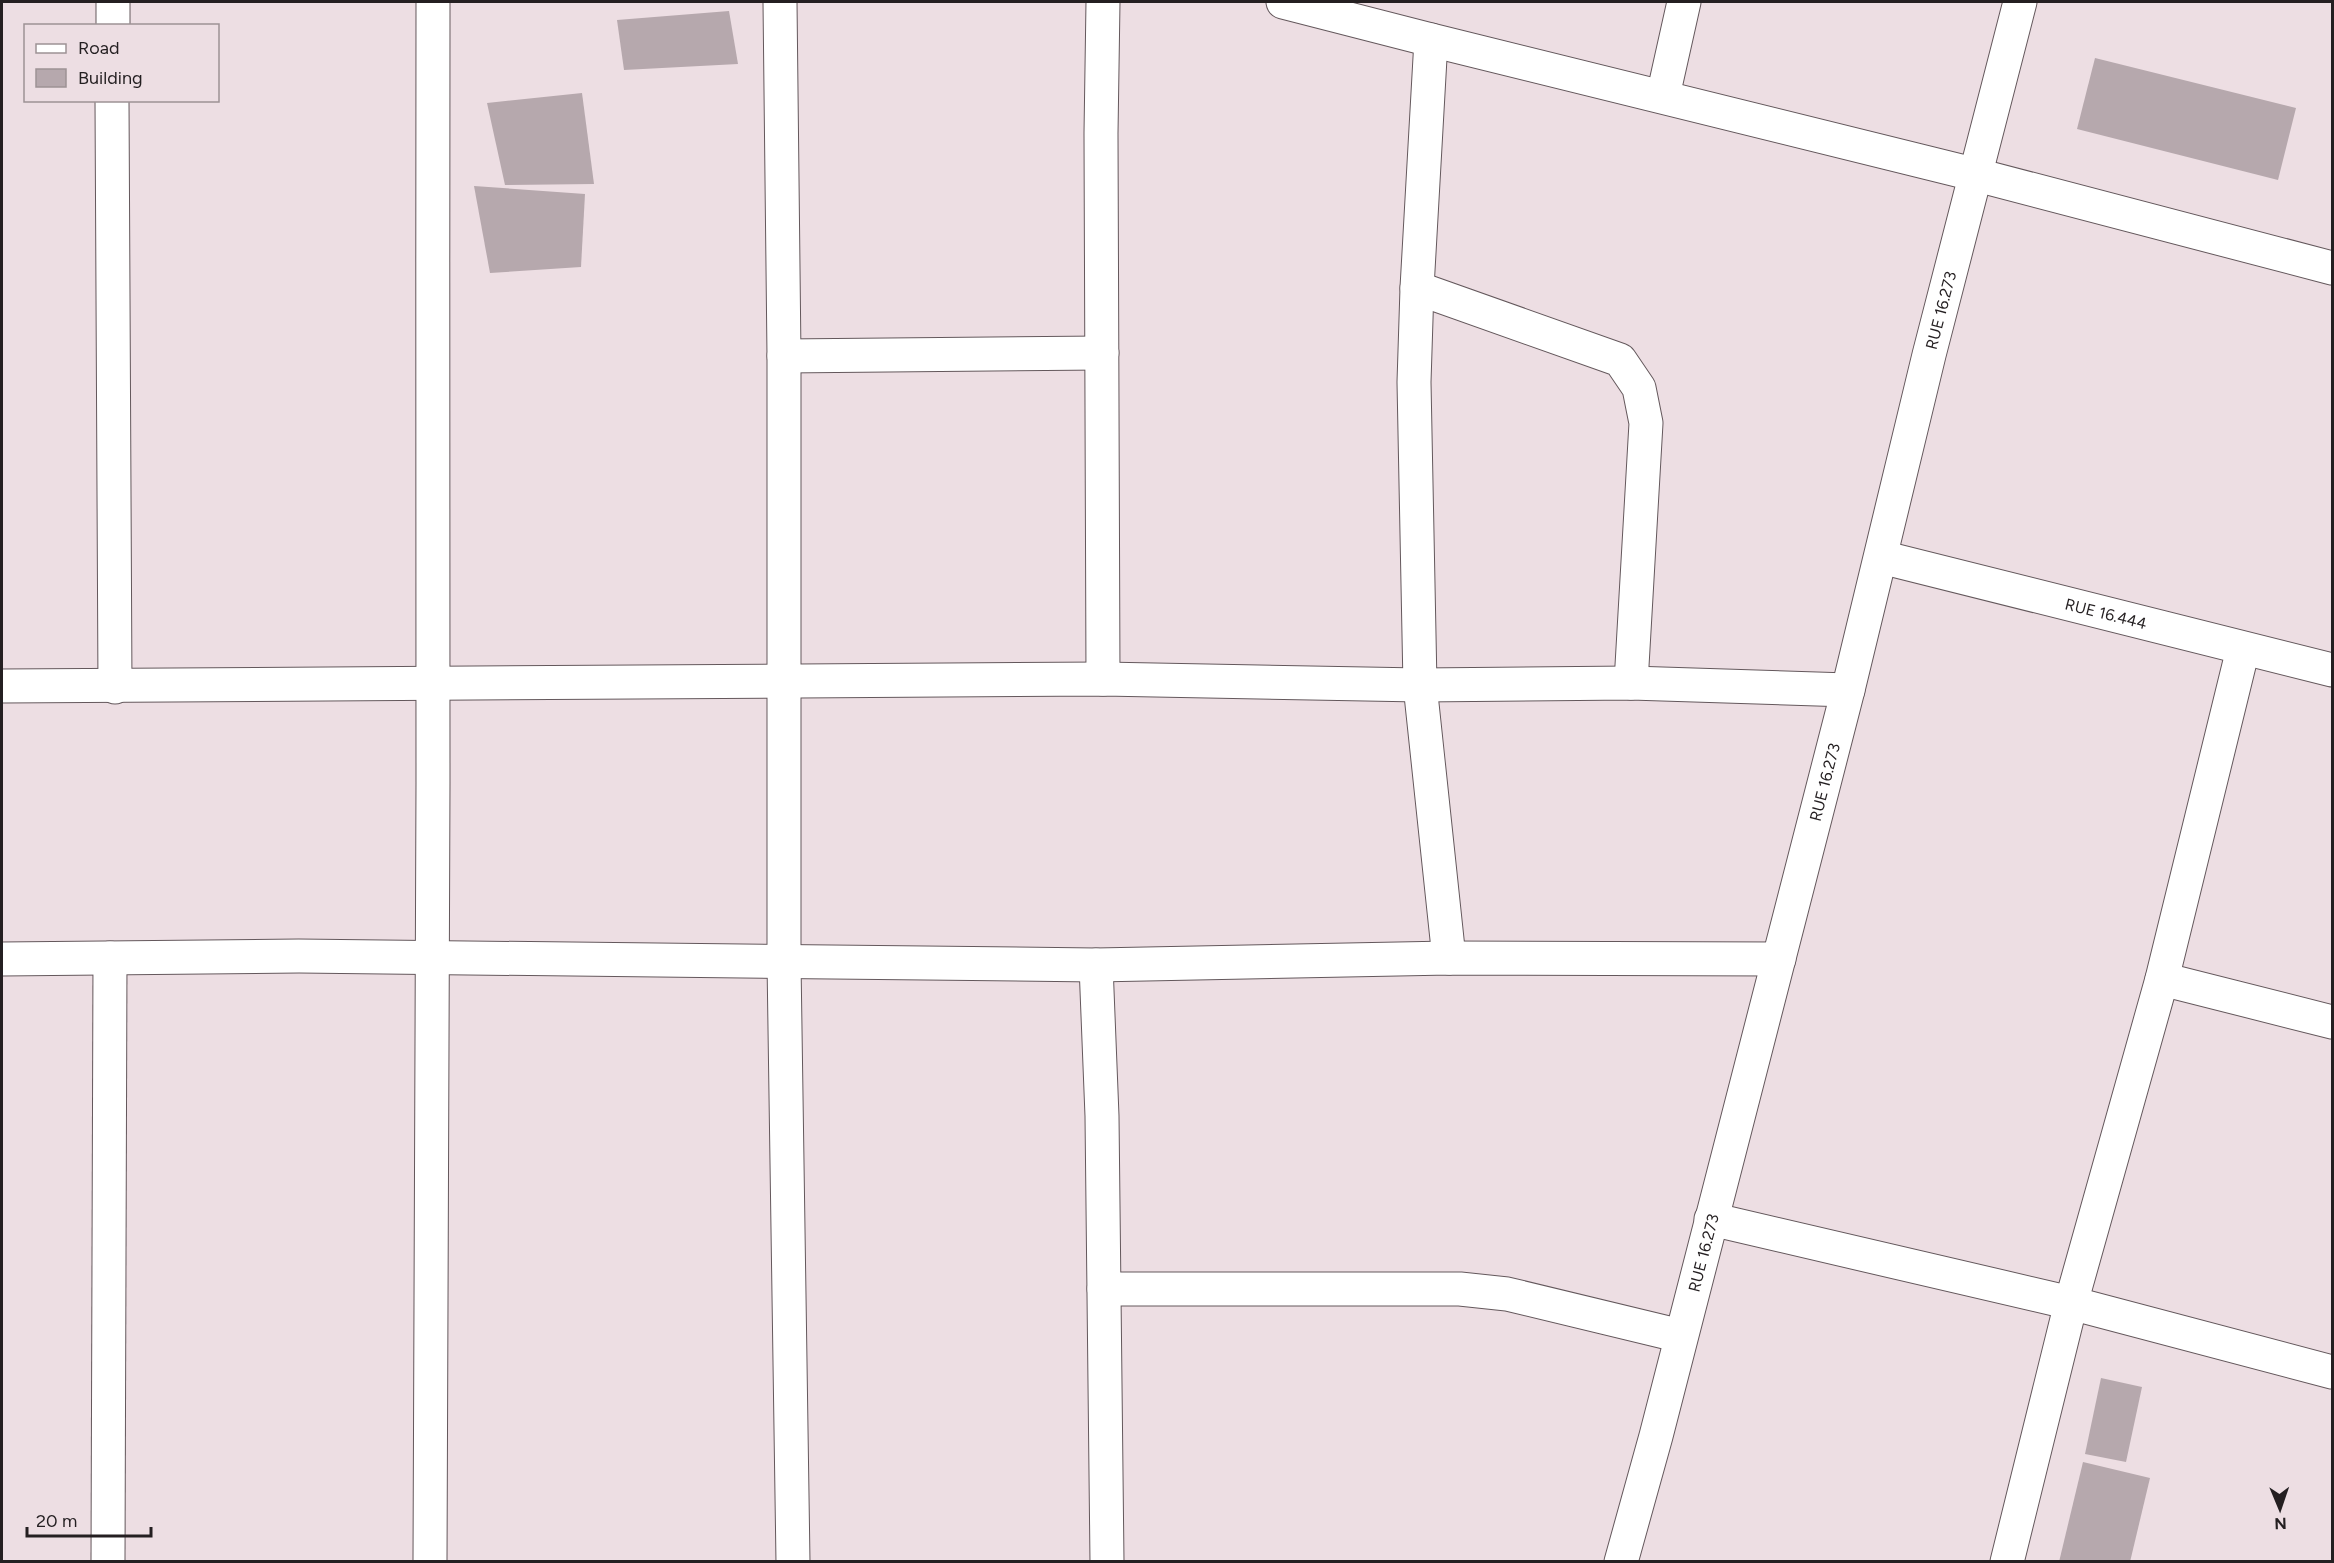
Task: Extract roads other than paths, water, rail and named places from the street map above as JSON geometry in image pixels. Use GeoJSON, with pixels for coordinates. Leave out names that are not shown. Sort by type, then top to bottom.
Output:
{"type":"FeatureCollection","features":[{"type":"Feature","properties":{"kind":"street"},"geometry":{"type":"LineString","coordinates":[[113,2],[113,24]]}},
{"type":"Feature","properties":{"kind":"street"},"geometry":{"type":"LineString","coordinates":[[430,1562],[434,957],[433,2]]}},
{"type":"Feature","properties":{"kind":"street"},"geometry":{"type":"LineString","coordinates":[[780,2],[784,356],[784,962],[793,1562]]}},
{"type":"Feature","properties":{"kind":"street"},"geometry":{"type":"LineString","coordinates":[[1103,2],[1101,133],[1104,680]]}},
{"type":"Feature","properties":{"kind":"street"},"geometry":{"type":"LineString","coordinates":[[1283,2],[1977,175],[2332,268]]}},
{"type":"Feature","properties":{"kind":"street"},"geometry":{"type":"LineString","coordinates":[[1663,96],[1684,2]]}},
{"type":"Feature","properties":{"kind":"street","name":"RUE 16.273"},"geometry":{"type":"LineString","coordinates":[[1621,1562],[1848,690],[1929,355],[2020,2]]}},
{"type":"Feature","properties":{"kind":"street"},"geometry":{"type":"LineString","coordinates":[[1431,40],[1414,382],[1420,685],[1449,958]]}},
{"type":"Feature","properties":{"kind":"street"},"geometry":{"type":"LineString","coordinates":[[112,102],[115,687]]}},
{"type":"Feature","properties":{"kind":"street"},"geometry":{"type":"LineString","coordinates":[[1417,288],[1620,360],[1639,388],[1646,423],[1631,683]]}},
{"type":"Feature","properties":{"kind":"street"},"geometry":{"type":"LineString","coordinates":[[784,356],[1102,353]]}},
{"type":"Feature","properties":{"kind":"street","name":"RUE 16.444"},"geometry":{"type":"LineString","coordinates":[[1881,557],[2332,670]]}},
{"type":"Feature","properties":{"kind":"street"},"geometry":{"type":"LineString","coordinates":[[2007,1562],[2071,1303],[2162,980],[2243,649]]}},
{"type":"Feature","properties":{"kind":"street"},"geometry":{"type":"LineString","coordinates":[[2,686],[1104,680],[1420,685],[1631,683],[1848,690]]}},
{"type":"Feature","properties":{"kind":"street"},"geometry":{"type":"LineString","coordinates":[[2,959],[434,957],[1096,965],[1449,958],[1779,959]]}},
{"type":"Feature","properties":{"kind":"street"},"geometry":{"type":"LineString","coordinates":[[108,1562],[110,958]]}},
{"type":"Feature","properties":{"kind":"street"},"geometry":{"type":"LineString","coordinates":[[1096,965],[1102,1116],[1107,1562]]}},
{"type":"Feature","properties":{"kind":"street"},"geometry":{"type":"LineString","coordinates":[[2162,980],[2332,1023]]}},
{"type":"Feature","properties":{"kind":"street"},"geometry":{"type":"LineString","coordinates":[[1711,1219],[2071,1303],[2332,1372]]}},
{"type":"Feature","properties":{"kind":"street"},"geometry":{"type":"LineString","coordinates":[[1104,1289],[1460,1289],[1485,1291],[1507,1294],[1681,1336]]}}]}
